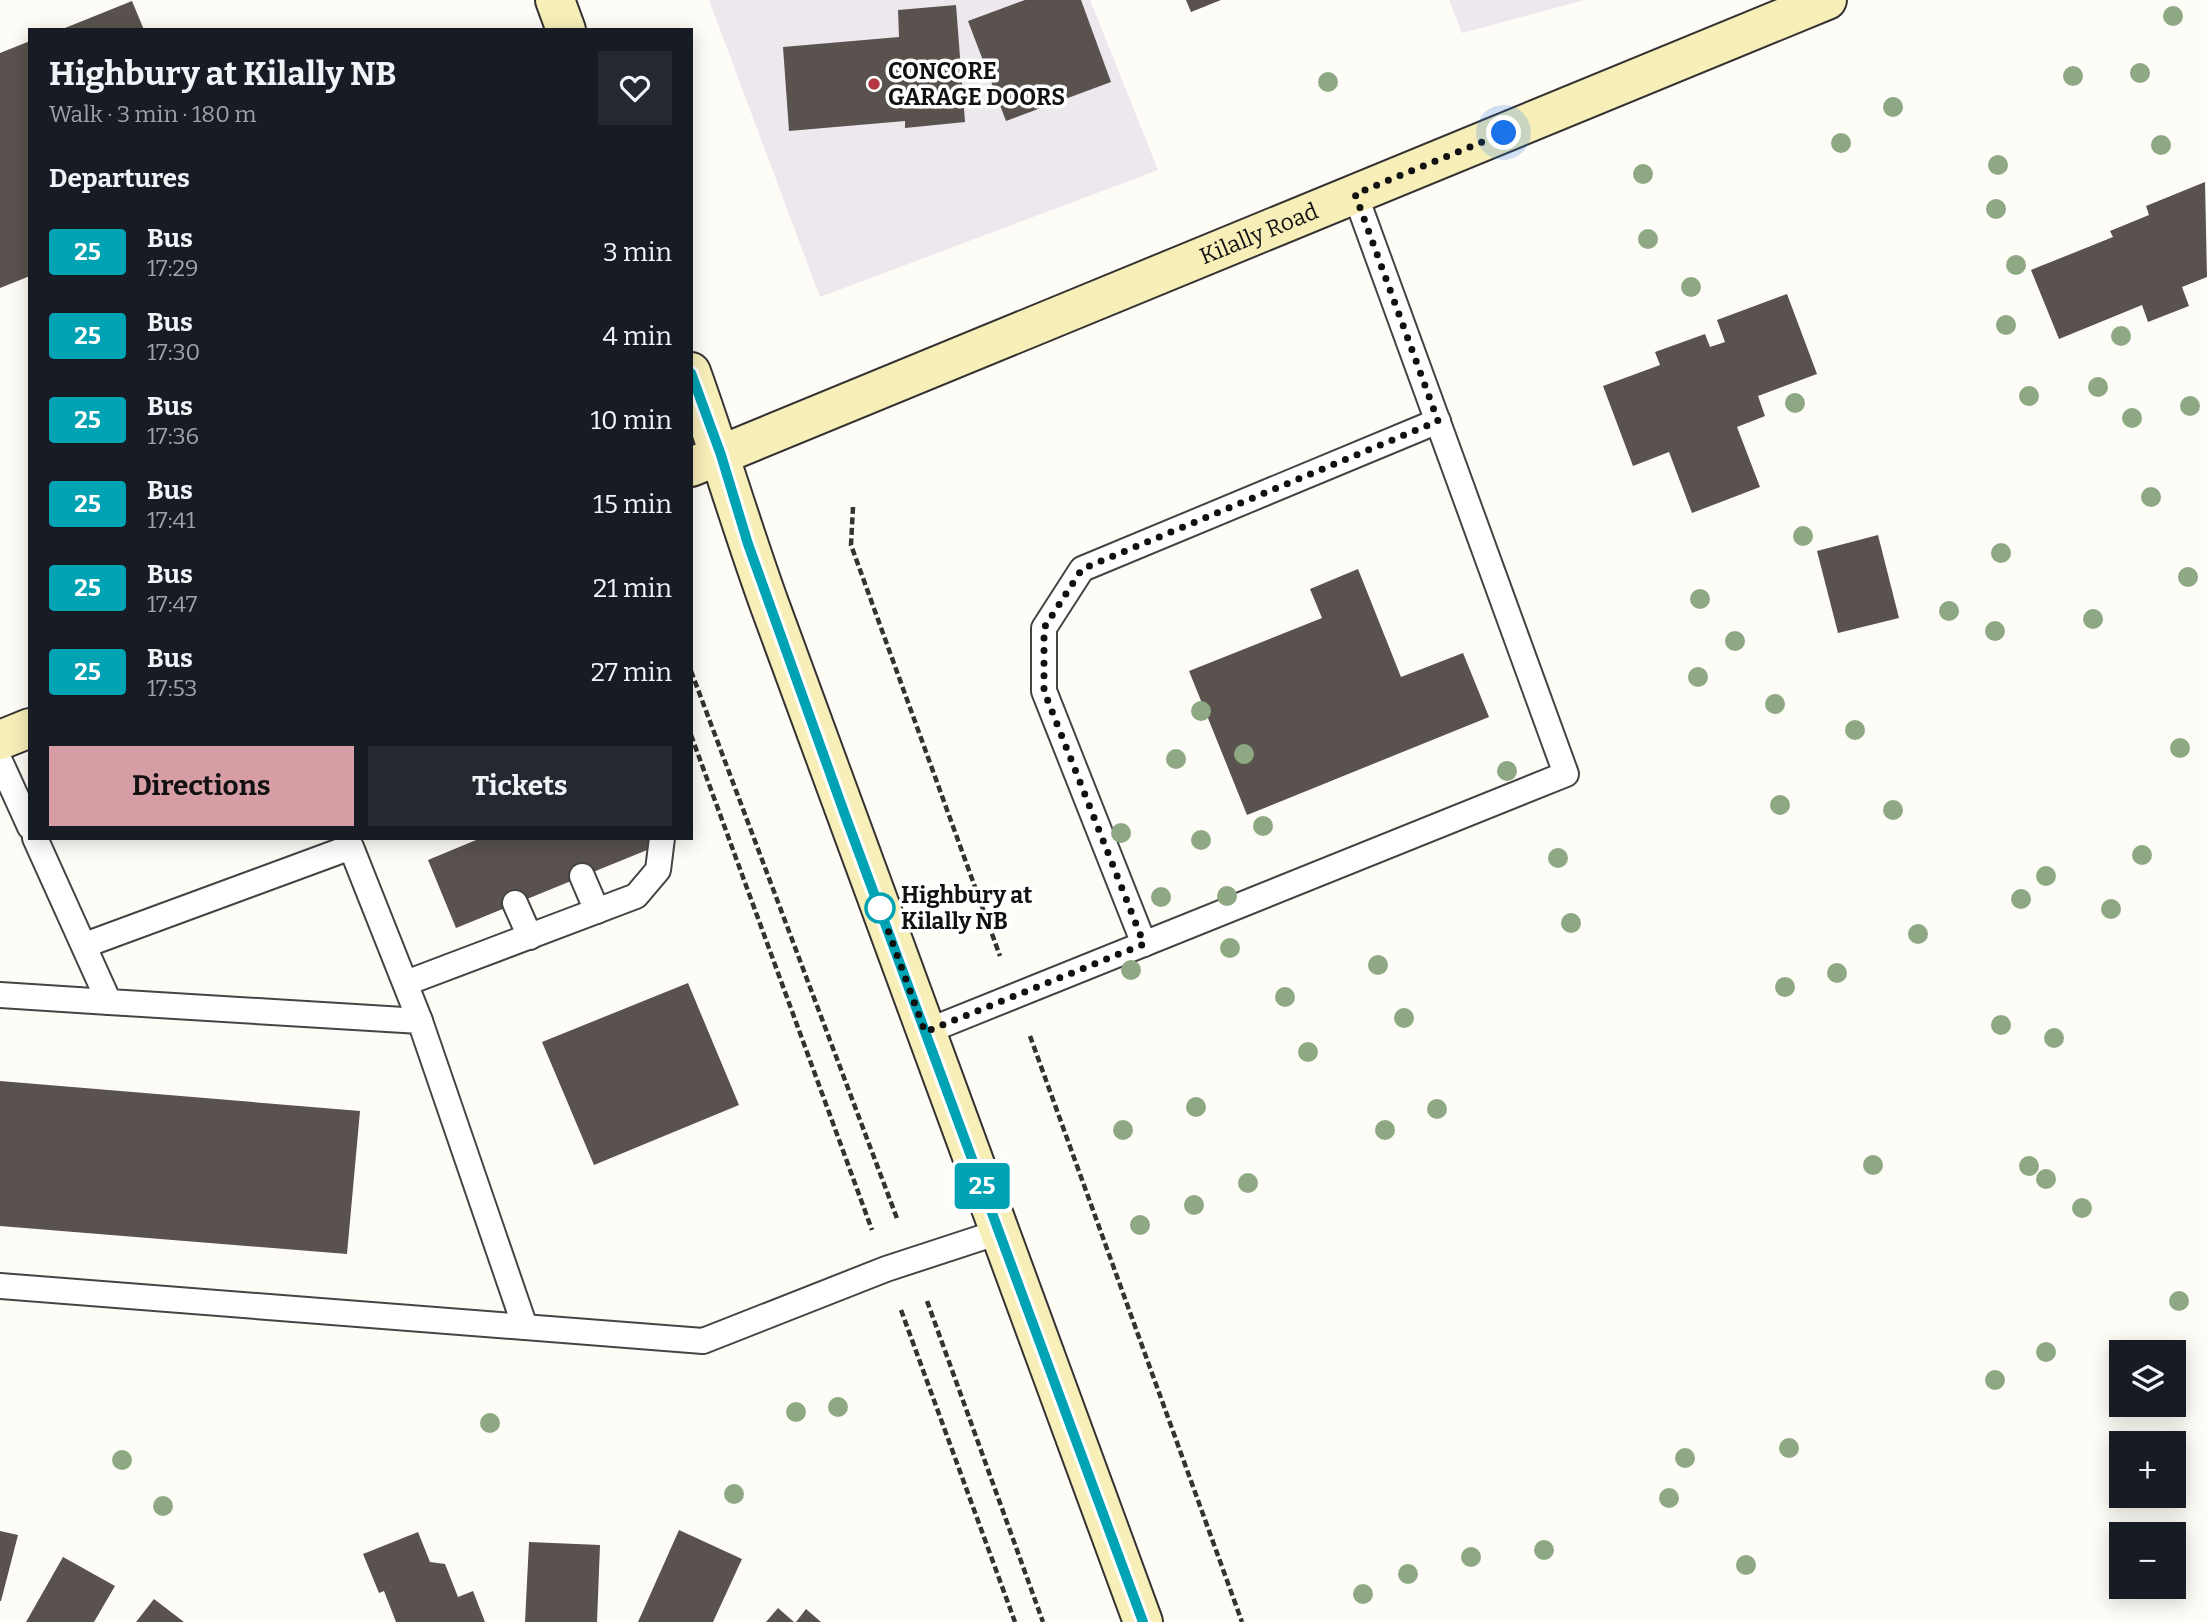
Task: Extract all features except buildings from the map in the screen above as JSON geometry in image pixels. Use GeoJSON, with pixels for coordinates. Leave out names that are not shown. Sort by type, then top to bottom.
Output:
{"type":"FeatureCollection","features":[{"type":"Feature","properties":{"kind":"main road"},"geometry":{"type":"LineString","coordinates":[[555,0],[565,28]]}},
{"type":"Feature","properties":{"kind":"main road","name":"Kilally Road"},"geometry":{"type":"LineString","coordinates":[[706,461],[1827,0]]}},
{"type":"Feature","properties":{"kind":"main road"},"geometry":{"type":"LineString","coordinates":[[693,384],[706,461],[748,544],[1143,1622]]}},
{"type":"Feature","properties":{"kind":"main road"},"geometry":{"type":"LineString","coordinates":[[0,740],[28,729]]}},
{"type":"Feature","properties":{"kind":"lane"},"geometry":{"type":"LineString","coordinates":[[925,1032],[1566,774],[1355,194]]}},
{"type":"Feature","properties":{"kind":"lane"},"geometry":{"type":"LineString","coordinates":[[1144,944],[1044,691],[1044,628],[1082,569],[1438,421]]}},
{"type":"Feature","properties":{"kind":"lane"},"geometry":{"type":"LineString","coordinates":[[0,761],[28,823]]}},
{"type":"Feature","properties":{"kind":"lane"},"geometry":{"type":"LineString","coordinates":[[36,840],[109,1002]]}},
{"type":"Feature","properties":{"kind":"lane"},"geometry":{"type":"LineString","coordinates":[[406,983],[636,896],[658,870],[662,840]]}},
{"type":"Feature","properties":{"kind":"lane"},"geometry":{"type":"LineString","coordinates":[[85,945],[360,843],[525,1327]]}},
{"type":"Feature","properties":{"kind":"lane"},"geometry":{"type":"LineString","coordinates":[[582,876],[597,911]]}},
{"type":"Feature","properties":{"kind":"lane"},"geometry":{"type":"LineString","coordinates":[[515,904],[530,937]]}},
{"type":"Feature","properties":{"kind":"lane"},"geometry":{"type":"LineString","coordinates":[[0,995],[420,1021]]}},
{"type":"Feature","properties":{"kind":"lane"},"geometry":{"type":"LineString","coordinates":[[0,1286],[703,1341],[886,1269],[999,1232]]}},
{"type":"Feature","properties":{"kind":"path"},"geometry":{"type":"LineString","coordinates":[[853,507],[851,545],[1242,1622]]}},
{"type":"Feature","properties":{"kind":"path"},"geometry":{"type":"LineString","coordinates":[[693,676],[912,1260],[1043,1622]]}},
{"type":"Feature","properties":{"kind":"path"},"geometry":{"type":"LineString","coordinates":[[693,740],[1015,1622]]}},
{"type":"Feature","properties":{"kind":"shaded area"},"geometry":{"type":"Polygon","coordinates":[[[709,0],[1090,0],[1158,170],[820,297],[709,0]]]}},
{"type":"Feature","properties":{"kind":"shaded area"},"geometry":{"type":"Polygon","coordinates":[[[1449,0],[1585,0],[1462,33],[1449,0]]]}},
{"type":"Feature","properties":{"kind":"bus line","name":"25"},"geometry":{"type":"LineString","coordinates":[[693,378],[721,455],[748,544],[845,815],[1143,1622]]}},
{"type":"Feature","properties":{"kind":"place","name":"CONCORE GARAGE DOORS"},"geometry":{"type":"Point","coordinates":[874,84]}},
{"type":"Feature","properties":{"kind":"place","name":"Highbury at Kilally NB"},"geometry":{"type":"Point","coordinates":[880,908]}},
{"type":"Feature","properties":{"kind":"route"},"geometry":{"type":"LineString","coordinates":[[880,908],[925,1032],[1144,944],[1044,691],[1044,628],[1082,569],[1438,421],[1355,194],[1504,133]]}}]}
